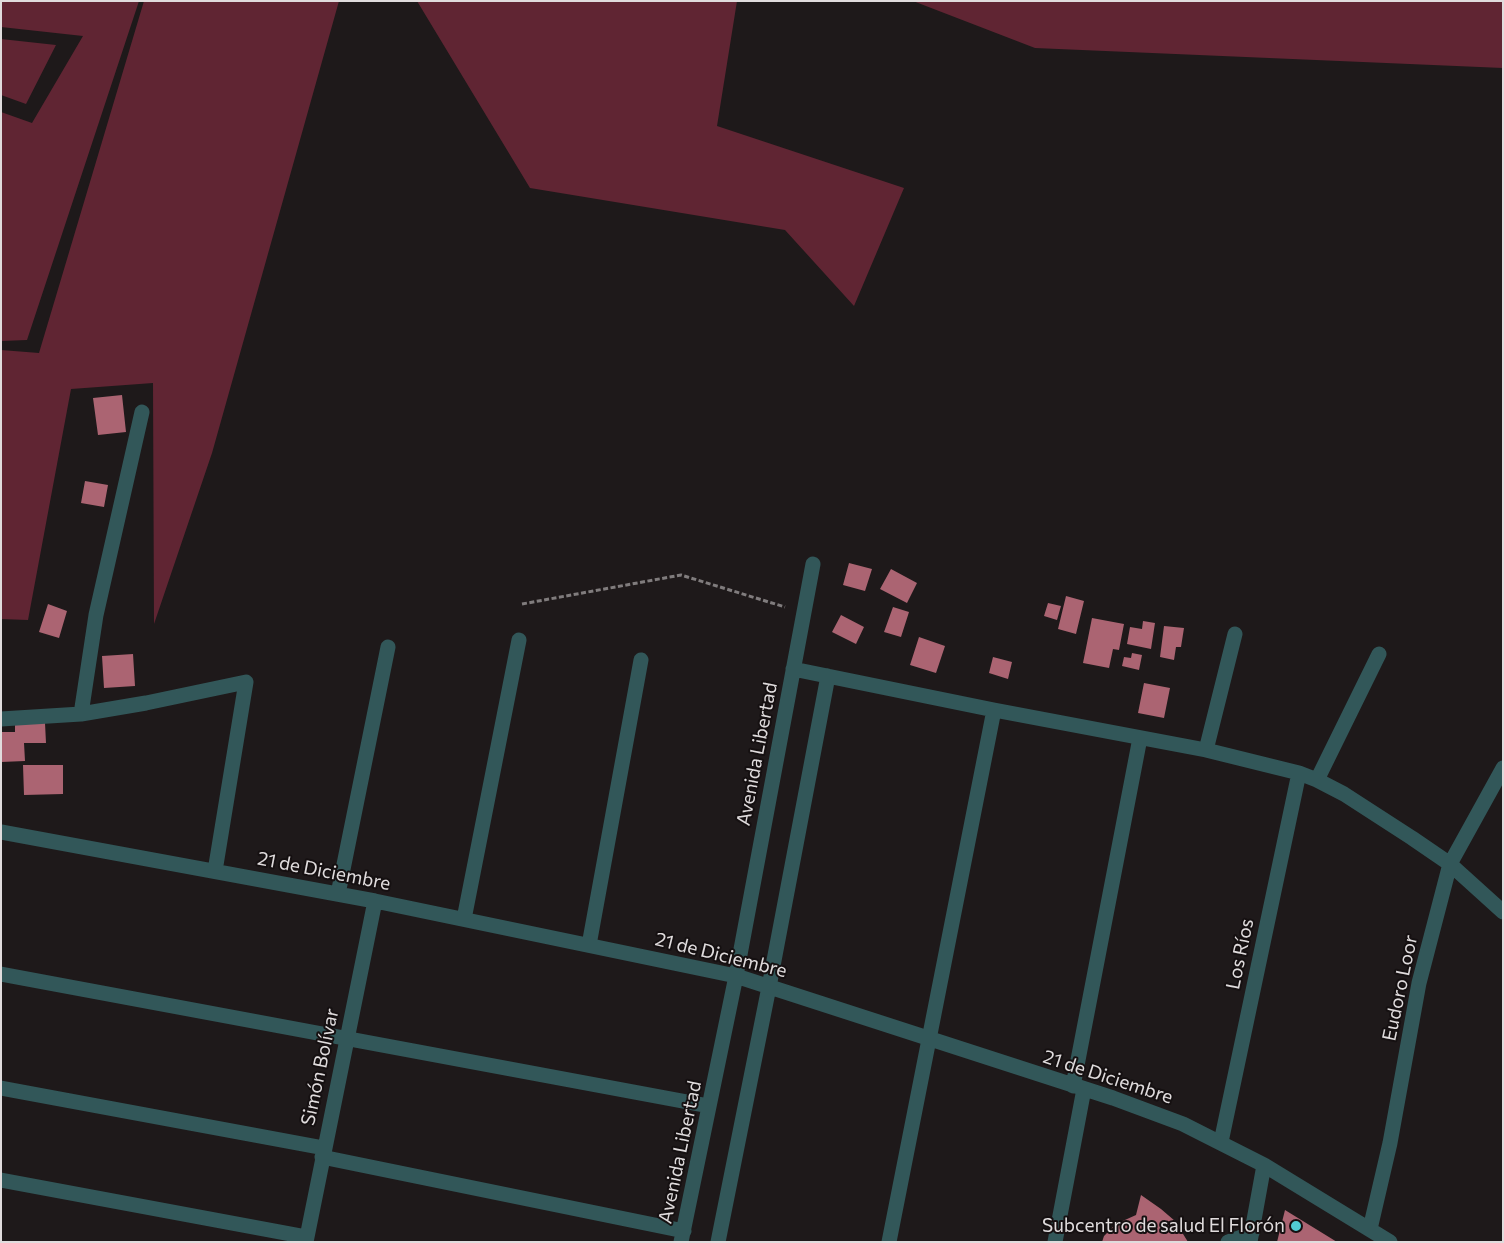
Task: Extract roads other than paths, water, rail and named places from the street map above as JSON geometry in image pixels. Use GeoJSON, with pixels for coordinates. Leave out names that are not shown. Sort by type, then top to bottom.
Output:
{"type":"FeatureCollection","features":[{"type":"Feature","properties":{"kind":"street"},"geometry":{"type":"LineString","coordinates":[[81,714],[96,615],[142,412]]}},
{"type":"Feature","properties":{"kind":"street"},"geometry":{"type":"LineString","coordinates":[[793,669],[813,564]]}},
{"type":"Feature","properties":{"kind":"street"},"geometry":{"type":"LineString","coordinates":[[1206,750],[1235,634]]}},
{"type":"Feature","properties":{"kind":"street"},"geometry":{"type":"LineString","coordinates":[[464,919],[519,640]]}},
{"type":"Feature","properties":{"kind":"street"},"geometry":{"type":"LineString","coordinates":[[338,894],[388,647]]}},
{"type":"Feature","properties":{"kind":"street"},"geometry":{"type":"LineString","coordinates":[[1317,780],[1379,654]]}},
{"type":"Feature","properties":{"kind":"street"},"geometry":{"type":"LineString","coordinates":[[589,945],[642,660]]}},
{"type":"Feature","properties":{"kind":"street","name":"Avenida Libertad"},"geometry":{"type":"LineString","coordinates":[[682,1236],[736,976],[793,669],[994,710],[1206,750],[1299,773],[1344,794],[1450,864],[1503,912]]}},
{"type":"Feature","properties":{"kind":"street"},"geometry":{"type":"LineString","coordinates":[[718,1242],[828,676]]}},
{"type":"Feature","properties":{"kind":"street"},"geometry":{"type":"LineString","coordinates":[[1,719],[81,714],[146,703],[246,682],[215,871]]}},
{"type":"Feature","properties":{"kind":"street"},"geometry":{"type":"LineString","coordinates":[[889,1242],[994,710]]}},
{"type":"Feature","properties":{"kind":"street"},"geometry":{"type":"LineString","coordinates":[[1055,1242],[1079,1088],[1140,738]]}},
{"type":"Feature","properties":{"kind":"street","name":"Eudoro Loor"},"geometry":{"type":"LineString","coordinates":[[1370,1229],[1390,1143],[1418,983],[1450,864],[1503,768]]}},
{"type":"Feature","properties":{"kind":"street","name":"Los Ríos"},"geometry":{"type":"LineString","coordinates":[[1221,1142],[1299,773]]}},
{"type":"Feature","properties":{"kind":"street","name":"21 de Diciembre"},"geometry":{"type":"LineString","coordinates":[[1,832],[375,901],[736,976],[1166,1117],[1221,1142],[1264,1165],[1390,1242]]}},
{"type":"Feature","properties":{"kind":"street","name":"Simón Bolívar"},"geometry":{"type":"LineString","coordinates":[[306,1240],[375,901]]}},
{"type":"Feature","properties":{"kind":"street"},"geometry":{"type":"LineString","coordinates":[[1,974],[709,1106]]}},
{"type":"Feature","properties":{"kind":"street"},"geometry":{"type":"LineString","coordinates":[[1,1088],[323,1153],[682,1236]]}},
{"type":"Feature","properties":{"kind":"street"},"geometry":{"type":"LineString","coordinates":[[1228,1242],[1251,1237],[1264,1165]]}},
{"type":"Feature","properties":{"kind":"street"},"geometry":{"type":"LineString","coordinates":[[1,1180],[306,1240]]}},
{"type":"Feature","properties":{"kind":"place","name":"Subcentro de salud El Florón"},"geometry":{"type":"Point","coordinates":[1296,1226]}}]}
